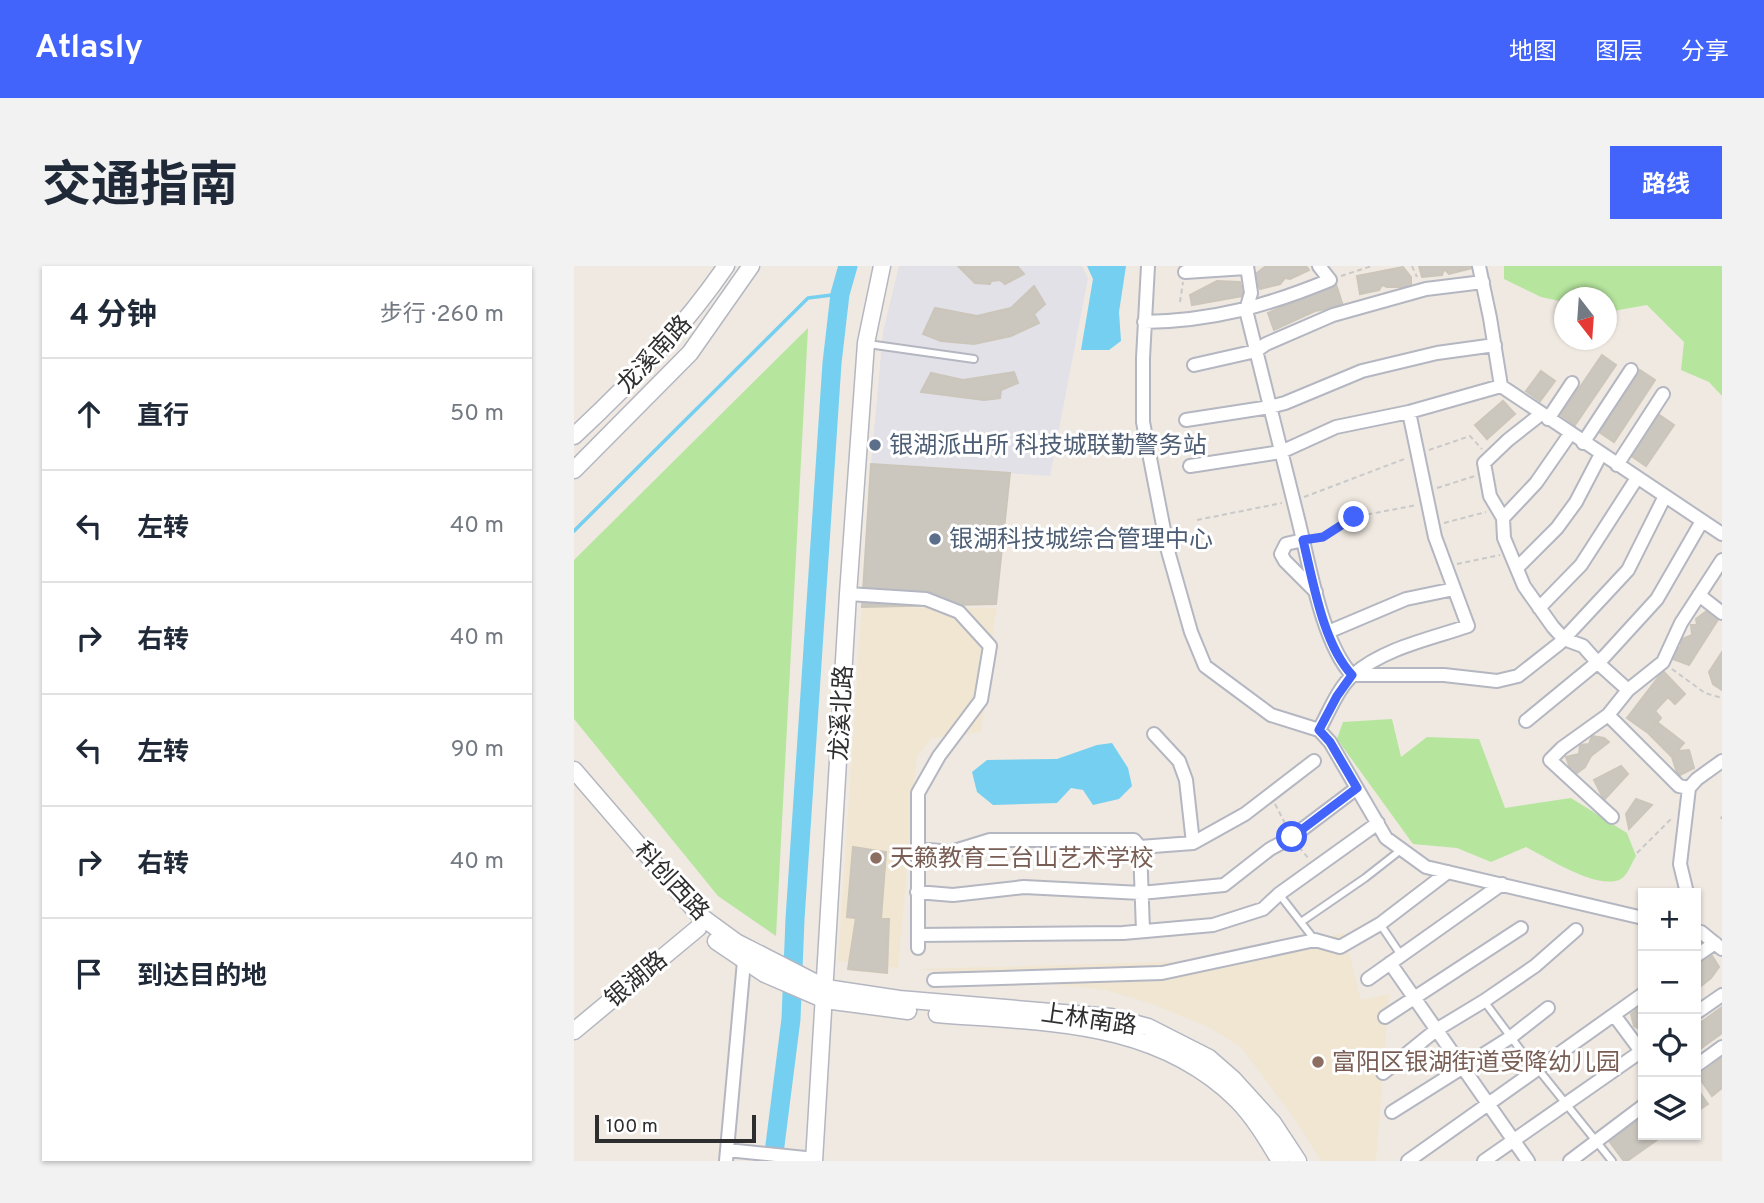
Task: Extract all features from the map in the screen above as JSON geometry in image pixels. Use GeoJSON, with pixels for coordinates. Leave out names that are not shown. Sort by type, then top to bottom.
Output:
{"type":"FeatureCollection","features":[{"type":"Feature","properties":{"kind":"street","name":"龙溪南路"},"geometry":{"type":"LineString","coordinates":[[574,436],[614,399],[699,305],[726,266]]}},
{"type":"Feature","properties":{"kind":"street"},"geometry":{"type":"LineString","coordinates":[[574,470],[690,353],[751,266]]}},
{"type":"Feature","properties":{"kind":"street","name":"龙溪北路"},"geometry":{"type":"LineString","coordinates":[[809,1159],[825,994],[848,594],[866,343],[882,266]]}},
{"type":"Feature","properties":{"kind":"street"},"geometry":{"type":"LineString","coordinates":[[1148,266],[1144,321],[1143,422],[1168,551],[1191,632],[1205,666],[1271,715],[1319,730],[1330,742],[1386,838],[1426,867],[1638,917]]}},
{"type":"Feature","properties":{"kind":"street"},"geometry":{"type":"LineString","coordinates":[[1144,321],[1182,321],[1246,310],[1330,280],[1319,266]]}},
{"type":"Feature","properties":{"kind":"street"},"geometry":{"type":"LineString","coordinates":[[1479,266],[1501,386],[1722,534]]}},
{"type":"Feature","properties":{"kind":"street"},"geometry":{"type":"LineString","coordinates":[[1185,272],[1247,267],[1251,293],[1246,310],[1303,540],[1328,632],[1352,675],[1444,675],[1497,681],[1518,676],[1564,639],[1628,570],[1665,496]]}},
{"type":"Feature","properties":{"kind":"street"},"geometry":{"type":"LineString","coordinates":[[1194,365],[1256,351],[1266,344],[1333,315],[1424,290],[1483,282]]}},
{"type":"Feature","properties":{"kind":"street"},"geometry":{"type":"LineString","coordinates":[[1186,420],[1270,407],[1362,371],[1437,353],[1495,345]]}},
{"type":"Feature","properties":{"kind":"street"},"geometry":{"type":"LineString","coordinates":[[1583,443],[1632,370]]}},
{"type":"Feature","properties":{"kind":"street"},"geometry":{"type":"LineString","coordinates":[[1572,383],[1545,416],[1484,463],[1490,496],[1500,513],[1504,538],[1524,586],[1539,608],[1564,639],[1583,646],[1628,690]]}},
{"type":"Feature","properties":{"kind":"street"},"geometry":{"type":"LineString","coordinates":[[1189,466],[1281,452],[1336,427],[1409,412],[1501,386]]}},
{"type":"Feature","properties":{"kind":"street"},"geometry":{"type":"LineString","coordinates":[[1617,465],[1664,394]]}},
{"type":"Feature","properties":{"kind":"street"},"geometry":{"type":"LineString","coordinates":[[1319,730],[1352,675],[1388,653],[1468,626],[1433,526],[1409,412]]}},
{"type":"Feature","properties":{"kind":"street"},"geometry":{"type":"LineString","coordinates":[[1500,513],[1536,483],[1570,434]]}},
{"type":"Feature","properties":{"kind":"street"},"geometry":{"type":"LineString","coordinates":[[1518,567],[1557,528],[1576,502],[1601,454]]}},
{"type":"Feature","properties":{"kind":"street"},"geometry":{"type":"LineString","coordinates":[[1539,608],[1581,565],[1637,478]]}},
{"type":"Feature","properties":{"kind":"street"},"geometry":{"type":"LineString","coordinates":[[1526,721],[1598,663],[1657,598],[1702,521]]}},
{"type":"Feature","properties":{"kind":"street"},"geometry":{"type":"LineString","coordinates":[[1303,540],[1286,544],[1281,554],[1317,593]]}},
{"type":"Feature","properties":{"kind":"street"},"geometry":{"type":"LineString","coordinates":[[1612,817],[1550,760],[1562,748],[1608,715],[1628,690],[1663,662],[1681,622],[1722,560]]}},
{"type":"Feature","properties":{"kind":"street"},"geometry":{"type":"LineString","coordinates":[[1328,632],[1406,599],[1454,589]]}},
{"type":"Feature","properties":{"kind":"street"},"geometry":{"type":"LineString","coordinates":[[848,594],[926,599],[959,612],[990,646],[981,700],[939,756],[918,793],[918,942],[1213,926],[1263,909],[1279,894],[1378,823]]}},
{"type":"Feature","properties":{"kind":"street"},"geometry":{"type":"LineString","coordinates":[[1699,595],[1722,613]]}},
{"type":"Feature","properties":{"kind":"street"},"geometry":{"type":"LineString","coordinates":[[1608,715],[1679,786],[1689,788]]}},
{"type":"Feature","properties":{"kind":"street"},"geometry":{"type":"LineString","coordinates":[[1154,734],[1179,761],[1186,780],[1193,843]]}},
{"type":"Feature","properties":{"kind":"street"},"geometry":{"type":"LineString","coordinates":[[1140,847],[1193,843],[1245,814],[1314,761]]}},
{"type":"Feature","properties":{"kind":"street"},"geometry":{"type":"LineString","coordinates":[[1686,888],[1680,864],[1689,788],[1722,761]]}},
{"type":"Feature","properties":{"kind":"street","name":"科创西路"},"geometry":{"type":"LineString","coordinates":[[574,770],[699,915],[766,966],[825,994]]}},
{"type":"Feature","properties":{"kind":"street","name":"科创西路"},"geometry":{"type":"LineString","coordinates":[[574,783],[698,928],[744,961],[766,966]]}},
{"type":"Feature","properties":{"kind":"street"},"geometry":{"type":"LineString","coordinates":[[917,892],[953,895],[1024,887],[1142,893],[1224,885],[1357,788]]}},
{"type":"Feature","properties":{"kind":"street"},"geometry":{"type":"LineString","coordinates":[[917,849],[951,852],[990,840],[1134,840],[1140,847],[1143,931]]}},
{"type":"Feature","properties":{"kind":"street"},"geometry":{"type":"LineString","coordinates":[[934,980],[1162,973],[1315,940],[1340,947],[1380,924],[1448,872]]}},
{"type":"Feature","properties":{"kind":"street"},"geometry":{"type":"LineString","coordinates":[[1368,979],[1502,884]]}},
{"type":"Feature","properties":{"kind":"street","name":"银湖路"},"geometry":{"type":"LineString","coordinates":[[574,1031],[698,928]]}},
{"type":"Feature","properties":{"kind":"street"},"geometry":{"type":"LineString","coordinates":[[1385,1017],[1521,928]]}},
{"type":"Feature","properties":{"kind":"street"},"geometry":{"type":"LineString","coordinates":[[1383,1073],[1436,1030],[1484,1001],[1535,965],[1576,930]]}},
{"type":"Feature","properties":{"kind":"street"},"geometry":{"type":"LineString","coordinates":[[1701,933],[1718,946],[1701,954]]}},
{"type":"Feature","properties":{"kind":"street"},"geometry":{"type":"LineString","coordinates":[[744,961],[729,1154],[809,1159]]}},
{"type":"Feature","properties":{"kind":"street"},"geometry":{"type":"LineString","coordinates":[[1390,963],[1528,1161]]}},
{"type":"Feature","properties":{"kind":"street","name":"上林南路"},"geometry":{"type":"LineString","coordinates":[[825,994],[865,1007],[1067,1026],[1122,1034],[1163,1049],[1206,1074],[1238,1101],[1280,1161]]}},
{"type":"Feature","properties":{"kind":"street","name":"上林南路"},"geometry":{"type":"LineString","coordinates":[[825,994],[1111,1017],[1148,1027],[1209,1058],[1233,1079],[1273,1123],[1298,1161]]}},
{"type":"Feature","properties":{"kind":"street"},"geometry":{"type":"LineString","coordinates":[[1701,1010],[1722,995]]}},
{"type":"Feature","properties":{"kind":"street"},"geometry":{"type":"LineString","coordinates":[[1408,1161],[1638,998]]}},
{"type":"Feature","properties":{"kind":"street"},"geometry":{"type":"LineString","coordinates":[[1392,1112],[1511,1037],[1548,1008]]}},
{"type":"Feature","properties":{"kind":"street"},"geometry":{"type":"LineString","coordinates":[[1614,1015],[1638,1046]]}},
{"type":"Feature","properties":{"kind":"street"},"geometry":{"type":"LineString","coordinates":[[1701,1062],[1722,1047]]}},
{"type":"Feature","properties":{"kind":"street"},"geometry":{"type":"LineString","coordinates":[[1484,1161],[1638,1055]]}},
{"type":"Feature","properties":{"kind":"street"},"geometry":{"type":"LineString","coordinates":[[1570,1161],[1638,1110]]}},
{"type":"Feature","properties":{"kind":"lane"},"geometry":{"type":"LineString","coordinates":[[866,343],[974,359]]}},
{"type":"Feature","properties":{"kind":"lane"},"geometry":{"type":"LineString","coordinates":[[1301,922],[1366,878],[1402,849]]}},
{"type":"Feature","properties":{"kind":"lane"},"geometry":{"type":"LineString","coordinates":[[1279,894],[1315,940]]}},
{"type":"Feature","properties":{"kind":"lane"},"geometry":{"type":"LineString","coordinates":[[1380,924],[1401,955]]}},
{"type":"Feature","properties":{"kind":"lane"},"geometry":{"type":"LineString","coordinates":[[1484,1001],[1528,1060],[1612,1161]]}},
{"type":"Feature","properties":{"kind":"path"},"geometry":{"type":"LineString","coordinates":[[1330,280],[1372,266]]}},
{"type":"Feature","properties":{"kind":"path"},"geometry":{"type":"LineString","coordinates":[[1412,266],[1424,290]]}},
{"type":"Feature","properties":{"kind":"path"},"geometry":{"type":"LineString","coordinates":[[1197,520],[1293,501],[1470,436],[1490,457]]}},
{"type":"Feature","properties":{"kind":"path"},"geometry":{"type":"LineString","coordinates":[[1303,540],[1323,537],[1354,517],[1427,497],[1486,473]]}},
{"type":"Feature","properties":{"kind":"path"},"geometry":{"type":"LineString","coordinates":[[1433,526],[1500,513]]}},
{"type":"Feature","properties":{"kind":"path"},"geometry":{"type":"LineString","coordinates":[[1446,566],[1511,552]]}},
{"type":"Feature","properties":{"kind":"path"},"geometry":{"type":"LineString","coordinates":[[1663,662],[1705,693],[1722,698]]}},
{"type":"Feature","properties":{"kind":"path"},"geometry":{"type":"LineString","coordinates":[[1270,796],[1292,837],[1316,868]]}},
{"type":"Feature","properties":{"kind":"path"},"geometry":{"type":"LineString","coordinates":[[1637,853],[1687,803]]}},
{"type":"Feature","properties":{"kind":"shaded area"},"geometry":{"type":"Polygon","coordinates":[[[899,266],[1082,266],[1088,278],[1050,476],[871,464],[883,332],[899,266]]]}},
{"type":"Feature","properties":{"kind":"shaded area","name":"天籁教育三台山艺术学校"},"geometry":{"type":"Polygon","coordinates":[[[862,607],[996,608],[981,732],[932,738],[917,756],[898,968],[838,961],[862,607]]]}},
{"type":"Feature","properties":{"kind":"shaded area","name":"富阳区银湖街道受降幼儿园"},"geometry":{"type":"Polygon","coordinates":[[[1344,933],[1361,1000],[1389,994],[1376,1161],[1321,1161],[1294,1118],[1241,1047],[1210,1028],[1152,1004],[1106,990],[919,969],[1236,960],[1344,933]]]}},
{"type":"Feature","properties":{"kind":"green space"},"geometry":{"type":"Polygon","coordinates":[[[1504,266],[1722,266],[1722,396],[1709,382],[1681,370],[1684,342],[1647,305],[1617,310],[1617,287],[1554,287],[1554,300],[1541,297],[1504,279],[1504,266]]]}},
{"type":"Feature","properties":{"kind":"green space"},"geometry":{"type":"Polygon","coordinates":[[[808,328],[776,936],[718,896],[574,719],[574,560],[808,328]]]}},
{"type":"Feature","properties":{"kind":"green space"},"geometry":{"type":"Polygon","coordinates":[[[1392,719],[1401,757],[1427,737],[1479,739],[1505,808],[1571,798],[1627,833],[1636,856],[1628,872],[1621,879],[1600,881],[1573,872],[1526,847],[1491,862],[1457,848],[1413,844],[1337,739],[1343,722],[1392,719]]]}},
{"type":"Feature","properties":{"kind":"water"},"geometry":{"type":"Polygon","coordinates":[[[1087,266],[1126,266],[1119,312],[1121,341],[1109,350],[1081,350],[1093,279],[1087,266]]]}},
{"type":"Feature","properties":{"kind":"water"},"geometry":{"type":"Polygon","coordinates":[[[1112,743],[1128,768],[1132,786],[1119,799],[1093,805],[1083,790],[1071,788],[1057,803],[993,805],[977,792],[972,772],[987,760],[1057,759],[1097,745],[1112,743]]]}},
{"type":"Feature","properties":{"kind":"building"},"geometry":{"type":"Polygon","coordinates":[[[958,266],[1017,266],[1024,274],[1005,284],[1000,280],[991,281],[990,284],[975,283],[958,266]]]}},
{"type":"Feature","properties":{"kind":"building"},"geometry":{"type":"Polygon","coordinates":[[[1266,266],[1306,266],[1309,270],[1290,279],[1285,278],[1280,284],[1260,289],[1253,276],[1266,266]]]}},
{"type":"Feature","properties":{"kind":"building"},"geometry":{"type":"Polygon","coordinates":[[[1419,266],[1472,268],[1449,274],[1444,269],[1442,275],[1422,277],[1419,266]]]}},
{"type":"Feature","properties":{"kind":"building"},"geometry":{"type":"Polygon","coordinates":[[[1403,267],[1411,277],[1411,287],[1382,285],[1379,290],[1360,294],[1357,276],[1403,267]]]}},
{"type":"Feature","properties":{"kind":"building"},"geometry":{"type":"Polygon","coordinates":[[[1217,281],[1240,282],[1243,296],[1192,305],[1190,295],[1217,281]]]}},
{"type":"Feature","properties":{"kind":"building"},"geometry":{"type":"Polygon","coordinates":[[[1336,284],[1343,306],[1315,311],[1274,330],[1268,313],[1336,284]]]}},
{"type":"Feature","properties":{"kind":"building"},"geometry":{"type":"Polygon","coordinates":[[[1034,286],[1045,304],[1034,314],[1039,323],[1011,336],[974,344],[941,341],[923,334],[935,308],[977,316],[1011,308],[1034,286]]]}},
{"type":"Feature","properties":{"kind":"building"},"geometry":{"type":"Polygon","coordinates":[[[1602,355],[1616,365],[1575,425],[1561,415],[1602,355]]]}},
{"type":"Feature","properties":{"kind":"building"},"geometry":{"type":"Polygon","coordinates":[[[1640,370],[1655,380],[1614,442],[1599,432],[1640,370]]]}},
{"type":"Feature","properties":{"kind":"building"},"geometry":{"type":"Polygon","coordinates":[[[1541,371],[1555,381],[1540,401],[1526,391],[1541,371]]]}},
{"type":"Feature","properties":{"kind":"building"},"geometry":{"type":"Polygon","coordinates":[[[1014,372],[1018,383],[1001,390],[1000,398],[984,400],[921,392],[931,373],[963,380],[1014,372]]]}},
{"type":"Feature","properties":{"kind":"building"},"geometry":{"type":"Polygon","coordinates":[[[1503,401],[1515,414],[1487,439],[1475,425],[1503,401]]]}},
{"type":"Feature","properties":{"kind":"building"},"geometry":{"type":"Polygon","coordinates":[[[1658,414],[1674,425],[1646,466],[1630,455],[1658,414]]]}},
{"type":"Feature","properties":{"kind":"building","name":"银湖科技城综合管理中心"},"geometry":{"type":"Polygon","coordinates":[[[871,464],[1010,473],[996,604],[862,607],[871,464]]]}},
{"type":"Feature","properties":{"kind":"building"},"geometry":{"type":"Polygon","coordinates":[[[1708,610],[1719,618],[1689,665],[1673,659],[1673,648],[1681,647],[1680,640],[1692,635],[1691,625],[1697,625],[1696,619],[1708,610]]]}},
{"type":"Feature","properties":{"kind":"building"},"geometry":{"type":"Polygon","coordinates":[[[1722,652],[1722,690],[1713,684],[1709,672],[1722,652]]]}},
{"type":"Feature","properties":{"kind":"building"},"geometry":{"type":"Polygon","coordinates":[[[1663,671],[1685,694],[1675,704],[1668,697],[1655,711],[1661,718],[1648,733],[1627,718],[1663,671]]]}},
{"type":"Feature","properties":{"kind":"building"},"geometry":{"type":"Polygon","coordinates":[[[1657,722],[1684,743],[1672,757],[1648,733],[1657,722]]]}},
{"type":"Feature","properties":{"kind":"building"},"geometry":{"type":"Polygon","coordinates":[[[1592,736],[1604,738],[1609,742],[1591,756],[1585,767],[1573,776],[1566,757],[1579,754],[1580,745],[1589,744],[1592,736]]]}},
{"type":"Feature","properties":{"kind":"building"},"geometry":{"type":"Polygon","coordinates":[[[1689,750],[1694,768],[1678,776],[1672,757],[1678,751],[1689,750]]]}},
{"type":"Feature","properties":{"kind":"building"},"geometry":{"type":"Polygon","coordinates":[[[1621,766],[1628,774],[1604,800],[1594,780],[1621,766]]]}},
{"type":"Feature","properties":{"kind":"building"},"geometry":{"type":"Polygon","coordinates":[[[1636,799],[1652,805],[1629,829],[1626,814],[1636,799]]]}},
{"type":"Feature","properties":{"kind":"building"},"geometry":{"type":"Polygon","coordinates":[[[853,847],[886,852],[881,919],[889,919],[887,973],[848,969],[856,918],[847,917],[853,847]]]}},
{"type":"Feature","properties":{"kind":"building"},"geometry":{"type":"Polygon","coordinates":[[[1711,954],[1719,967],[1701,986],[1701,962],[1711,954]]]}},
{"type":"Feature","properties":{"kind":"building"},"geometry":{"type":"Polygon","coordinates":[[[1722,1007],[1722,1033],[1701,1048],[1701,1022],[1722,1007]]]}},
{"type":"Feature","properties":{"kind":"building"},"geometry":{"type":"Polygon","coordinates":[[[1638,1008],[1638,1028],[1634,1026],[1631,1014],[1638,1008]]]}},
{"type":"Feature","properties":{"kind":"building"},"geometry":{"type":"Polygon","coordinates":[[[1722,1058],[1722,1088],[1712,1096],[1701,1080],[1701,1074],[1722,1058]]]}},
{"type":"Feature","properties":{"kind":"building"},"geometry":{"type":"Polygon","coordinates":[[[1701,1094],[1708,1104],[1701,1109],[1701,1094]]]}},
{"type":"Feature","properties":{"kind":"building"},"geometry":{"type":"Polygon","coordinates":[[[1638,1121],[1638,1140],[1657,1140],[1627,1161],[1624,1161],[1609,1141],[1638,1121]]]}},
{"type":"Feature","properties":{"kind":"waterway"},"geometry":{"type":"LineString","coordinates":[[773,1161],[791,1019],[795,919],[832,363],[840,294],[848,266]]}},
{"type":"Feature","properties":{"kind":"waterway"},"geometry":{"type":"LineString","coordinates":[[574,531],[808,298],[840,294]]}},
{"type":"Feature","properties":{"kind":"place","name":"银湖派出所 科技城联勤警务站"},"geometry":{"type":"Point","coordinates":[875,445]}},
{"type":"Feature","properties":{"kind":"place","name":"银湖科技城综合管理中心"},"geometry":{"type":"Point","coordinates":[935,539]}},
{"type":"Feature","properties":{"kind":"place","name":"天籁教育三台山艺术学校"},"geometry":{"type":"Point","coordinates":[876,858]}},
{"type":"Feature","properties":{"kind":"place","name":"富阳区银湖街道受降幼儿园"},"geometry":{"type":"Point","coordinates":[1318,1062]}},
{"type":"Feature","properties":{"kind":"route"},"geometry":{"type":"LineString","coordinates":[[1292,837],[1357,788],[1330,742],[1319,730],[1352,675],[1329,635],[1303,540],[1323,537],[1354,517]]}}]}
